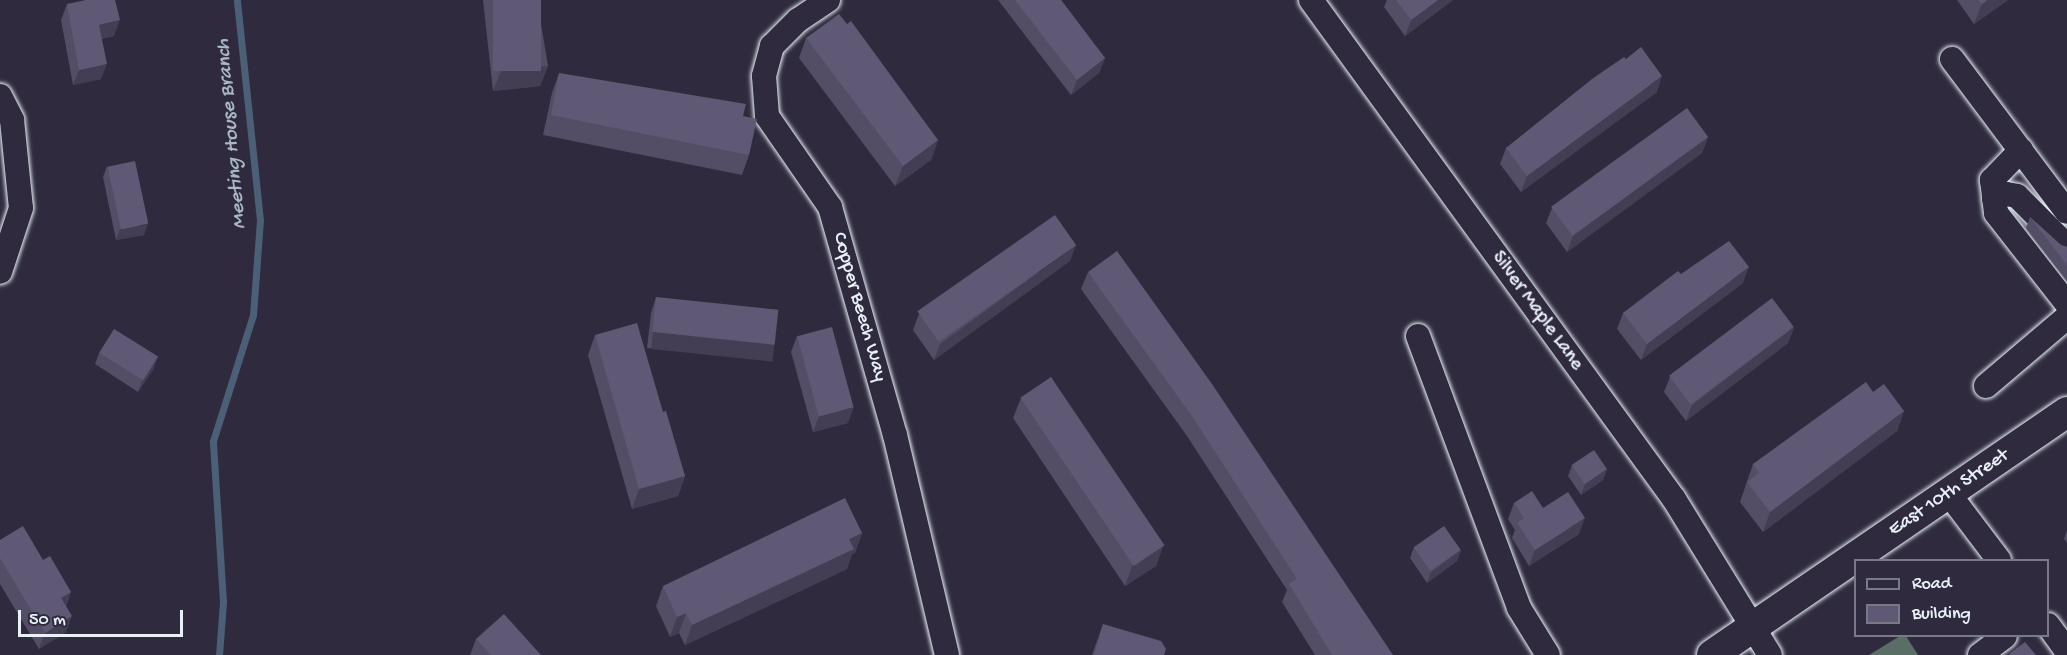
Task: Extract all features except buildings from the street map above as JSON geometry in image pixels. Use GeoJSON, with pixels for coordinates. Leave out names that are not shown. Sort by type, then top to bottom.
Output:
{"type":"FeatureCollection","features":[{"type":"Feature","properties":{"kind":"main road","name":"East 10th Street"},"geometry":{"type":"LineString","coordinates":[[1712,655],[2067,412]]}},
{"type":"Feature","properties":{"kind":"street","name":"Copper Beech Way"},"geometry":{"type":"LineString","coordinates":[[828,0],[798,20],[772,46],[764,76],[766,116],[830,207],[895,435],[947,655]]}},
{"type":"Feature","properties":{"kind":"street","name":"Silver Maple Lane"},"geometry":{"type":"LineString","coordinates":[[1311,0],[1674,499],[1756,626],[1770,655]]}},
{"type":"Feature","properties":{"kind":"street"},"geometry":{"type":"LineString","coordinates":[[1952,59],[2067,212]]}},
{"type":"Feature","properties":{"kind":"street"},"geometry":{"type":"LineString","coordinates":[[0,96],[12,120],[21,208],[0,272]]}},
{"type":"Feature","properties":{"kind":"street"},"geometry":{"type":"LineString","coordinates":[[2021,150],[1992,180],[1996,213],[2067,304]]}},
{"type":"Feature","properties":{"kind":"street"},"geometry":{"type":"LineString","coordinates":[[1994,199],[2006,194],[2017,196],[2067,246]]}},
{"type":"Feature","properties":{"kind":"street"},"geometry":{"type":"LineString","coordinates":[[1986,386],[2067,317]]}},
{"type":"Feature","properties":{"kind":"street"},"geometry":{"type":"LineString","coordinates":[[1418,336],[1519,608],[1548,655]]}},
{"type":"Feature","properties":{"kind":"street"},"geometry":{"type":"LineString","coordinates":[[1949,494],[1998,559]]}},
{"type":"Feature","properties":{"kind":"street"},"geometry":{"type":"LineString","coordinates":[[2049,627],[2059,650]]}},
{"type":"Feature","properties":{"kind":"street"},"geometry":{"type":"LineString","coordinates":[[1980,655],[2004,637]]}},
{"type":"Feature","properties":{"kind":"green space"},"geometry":{"type":"Polygon","coordinates":[[[1898,637],[1907,637],[1918,655],[1869,655],[1898,637]]]}},
{"type":"Feature","properties":{"kind":"waterway","name":"Meeting House Branch"},"geometry":{"type":"LineString","coordinates":[[219,655],[223,602],[213,441],[253,315],[260,220],[237,0]]}}]}
